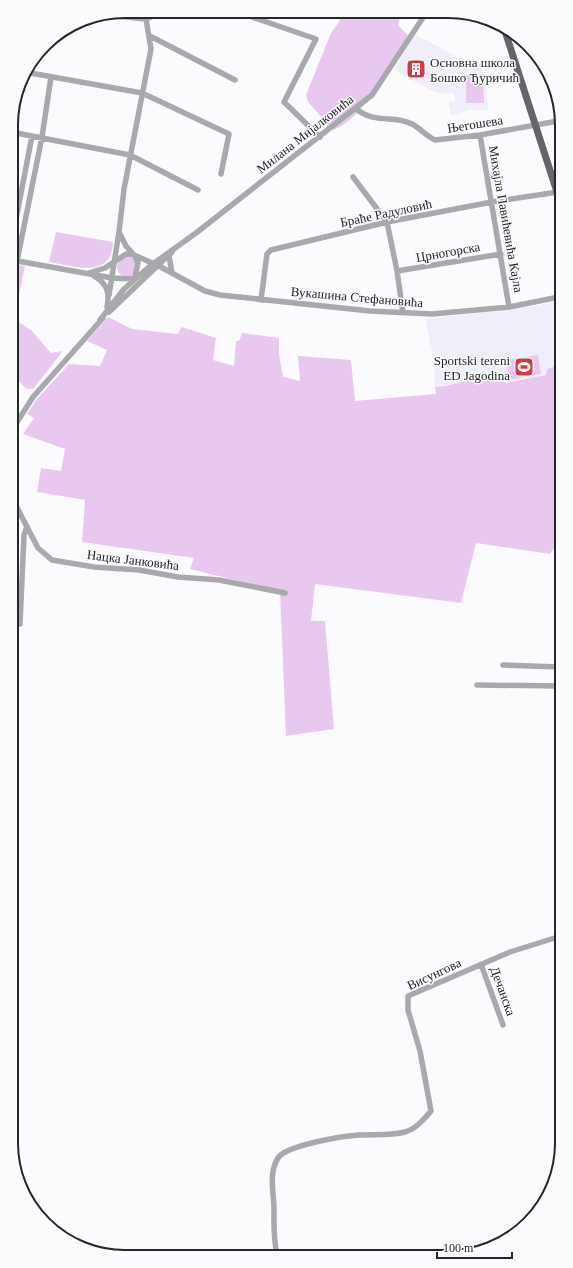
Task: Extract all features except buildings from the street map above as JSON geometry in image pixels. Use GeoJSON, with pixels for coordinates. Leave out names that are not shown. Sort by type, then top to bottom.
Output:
{"type":"FeatureCollection","features":[{"type":"Feature","properties":{"kind":"main road"},"geometry":{"type":"LineString","coordinates":[[506,36],[555,185]]}},
{"type":"Feature","properties":{"kind":"street"},"geometry":{"type":"LineString","coordinates":[[106,310],[119,232],[124,189],[151,49],[146,19],[136,18]]}},
{"type":"Feature","properties":{"kind":"street"},"geometry":{"type":"LineString","coordinates":[[252,18],[316,38],[284,102],[320,137]]}},
{"type":"Feature","properties":{"kind":"street","name":"Милана Мијалковића"},"geometry":{"type":"LineString","coordinates":[[100,320],[106,310],[134,279],[153,264],[168,255],[372,95],[423,18]]}},
{"type":"Feature","properties":{"kind":"street"},"geometry":{"type":"LineString","coordinates":[[150,36],[235,80]]}},
{"type":"Feature","properties":{"kind":"street"},"geometry":{"type":"LineString","coordinates":[[31,73],[142,94],[229,134],[221,174]]}},
{"type":"Feature","properties":{"kind":"street"},"geometry":{"type":"LineString","coordinates":[[18,243],[42,137],[51,77]]}},
{"type":"Feature","properties":{"kind":"street","name":"Његошева"},"geometry":{"type":"LineString","coordinates":[[356,109],[364,115],[374,119],[413,124],[435,140],[480,135],[555,122]]}},
{"type":"Feature","properties":{"kind":"street"},"geometry":{"type":"LineString","coordinates":[[18,133],[130,155],[198,190]]}},
{"type":"Feature","properties":{"kind":"street","name":"Михајла Павићевића Кајла"},"geometry":{"type":"LineString","coordinates":[[480,135],[509,307]]}},
{"type":"Feature","properties":{"kind":"street"},"geometry":{"type":"LineString","coordinates":[[18,209],[32,136]]}},
{"type":"Feature","properties":{"kind":"street"},"geometry":{"type":"LineString","coordinates":[[353,177],[387,222],[397,271],[403,313]]}},
{"type":"Feature","properties":{"kind":"street","name":"Браће Радуловић"},"geometry":{"type":"LineString","coordinates":[[261,300],[267,254],[269,251],[387,222],[492,202],[555,194]]}},
{"type":"Feature","properties":{"kind":"street"},"geometry":{"type":"LineString","coordinates":[[119,232],[126,246],[134,255],[138,267],[134,279],[126,294]]}},
{"type":"Feature","properties":{"kind":"street"},"geometry":{"type":"LineString","coordinates":[[90,274],[113,264],[126,254],[134,255]]}},
{"type":"Feature","properties":{"kind":"street","name":"Црногорска"},"geometry":{"type":"LineString","coordinates":[[397,271],[501,254]]}},
{"type":"Feature","properties":{"kind":"street","name":"Вукашина Стефановића"},"geometry":{"type":"LineString","coordinates":[[134,255],[153,264],[162,266],[172,273],[213,294],[261,300],[403,313],[432,314],[509,307],[555,298]]}},
{"type":"Feature","properties":{"kind":"street"},"geometry":{"type":"LineString","coordinates":[[162,266],[168,255]]}},
{"type":"Feature","properties":{"kind":"street"},"geometry":{"type":"LineString","coordinates":[[168,255],[172,273]]}},
{"type":"Feature","properties":{"kind":"street"},"geometry":{"type":"LineString","coordinates":[[18,262],[123,280],[148,275]]}},
{"type":"Feature","properties":{"kind":"street"},"geometry":{"type":"LineString","coordinates":[[113,264],[118,276],[123,280]]}},
{"type":"Feature","properties":{"kind":"street","name":"Милана Мијалковића"},"geometry":{"type":"LineString","coordinates":[[18,416],[32,397],[100,320],[126,294],[148,275],[162,266]]}},
{"type":"Feature","properties":{"kind":"street"},"geometry":{"type":"LineString","coordinates":[[90,274],[104,283],[109,295]]}},
{"type":"Feature","properties":{"kind":"street","name":"Нацка Јанковића"},"geometry":{"type":"LineString","coordinates":[[18,509],[38,548],[52,560],[94,567],[139,570],[178,577],[219,580],[285,593]]}},
{"type":"Feature","properties":{"kind":"street"},"geometry":{"type":"LineString","coordinates":[[20,624],[24,535],[27,526]]}},
{"type":"Feature","properties":{"kind":"street"},"geometry":{"type":"LineString","coordinates":[[503,665],[555,667]]}},
{"type":"Feature","properties":{"kind":"street"},"geometry":{"type":"LineString","coordinates":[[477,685],[555,686]]}},
{"type":"Feature","properties":{"kind":"street","name":"Висунгова"},"geometry":{"type":"LineString","coordinates":[[276,1250],[273,1230],[272,1184],[274,1167],[279,1156],[291,1150],[315,1142],[357,1136],[405,1132],[420,1123],[431,1111],[420,1051],[408,1010],[408,996],[510,952],[555,938]]}},
{"type":"Feature","properties":{"kind":"street","name":"Дечанска"},"geometry":{"type":"LineString","coordinates":[[482,964],[503,1025]]}},
{"type":"Feature","properties":{"kind":"shaded area"},"geometry":{"type":"Polygon","coordinates":[[[340,18],[400,18],[398,25],[408,35],[386,74],[366,103],[344,124],[333,130],[308,102],[306,95],[331,33],[339,22],[340,18]]]}},
{"type":"Feature","properties":{"kind":"shaded area"},"geometry":{"type":"Polygon","coordinates":[[[415,34],[452,54],[466,64],[485,63],[488,110],[470,110],[451,115],[448,102],[455,101],[454,93],[445,94],[433,91],[394,70],[415,34]]]}},
{"type":"Feature","properties":{"kind":"shaded area"},"geometry":{"type":"Polygon","coordinates":[[[483,74],[484,103],[466,103],[466,75],[483,74]]]}},
{"type":"Feature","properties":{"kind":"shaded area"},"geometry":{"type":"Polygon","coordinates":[[[56,232],[113,242],[111,254],[106,262],[99,266],[90,268],[49,262],[56,232]]]}},
{"type":"Feature","properties":{"kind":"shaded area"},"geometry":{"type":"Polygon","coordinates":[[[127,257],[134,260],[137,267],[134,274],[127,277],[120,274],[117,267],[120,260],[127,257]]]}},
{"type":"Feature","properties":{"kind":"shaded area"},"geometry":{"type":"Polygon","coordinates":[[[18,265],[25,266],[18,299],[18,265]]]}},
{"type":"Feature","properties":{"kind":"shaded area"},"geometry":{"type":"Polygon","coordinates":[[[555,302],[555,366],[547,369],[546,375],[506,383],[504,377],[492,374],[479,374],[457,383],[435,387],[433,356],[425,319],[536,306],[555,302]]]}},
{"type":"Feature","properties":{"kind":"shaded area"},"geometry":{"type":"Polygon","coordinates":[[[108,317],[132,329],[178,334],[182,327],[216,338],[213,360],[234,366],[236,341],[239,341],[242,333],[279,338],[279,354],[283,377],[300,381],[298,356],[351,360],[355,401],[436,394],[435,387],[455,384],[475,376],[485,374],[504,377],[506,383],[546,375],[547,369],[555,366],[555,547],[550,554],[476,543],[461,603],[315,584],[311,621],[325,621],[334,729],[286,736],[280,591],[190,569],[194,558],[82,542],[85,500],[37,492],[41,468],[61,471],[65,449],[23,434],[34,418],[27,414],[36,400],[69,364],[100,366],[107,350],[87,341],[108,317]]]}},
{"type":"Feature","properties":{"kind":"shaded area"},"geometry":{"type":"Polygon","coordinates":[[[18,322],[31,330],[51,353],[63,351],[33,389],[26,389],[18,380],[18,322]]]}},
{"type":"Feature","properties":{"kind":"shaded area","name":"Sportski tereni ED Jagodina"},"geometry":{"type":"Polygon","coordinates":[[[538,355],[541,374],[509,380],[506,360],[538,355]]]}},
{"type":"Feature","properties":{"kind":"place","name":"Основна школа Бошко Ђуричић"},"geometry":{"type":"Point","coordinates":[416,69]}},
{"type":"Feature","properties":{"kind":"place","name":"Sportski tereni ED Jagodina"},"geometry":{"type":"Point","coordinates":[524,367]}}]}
